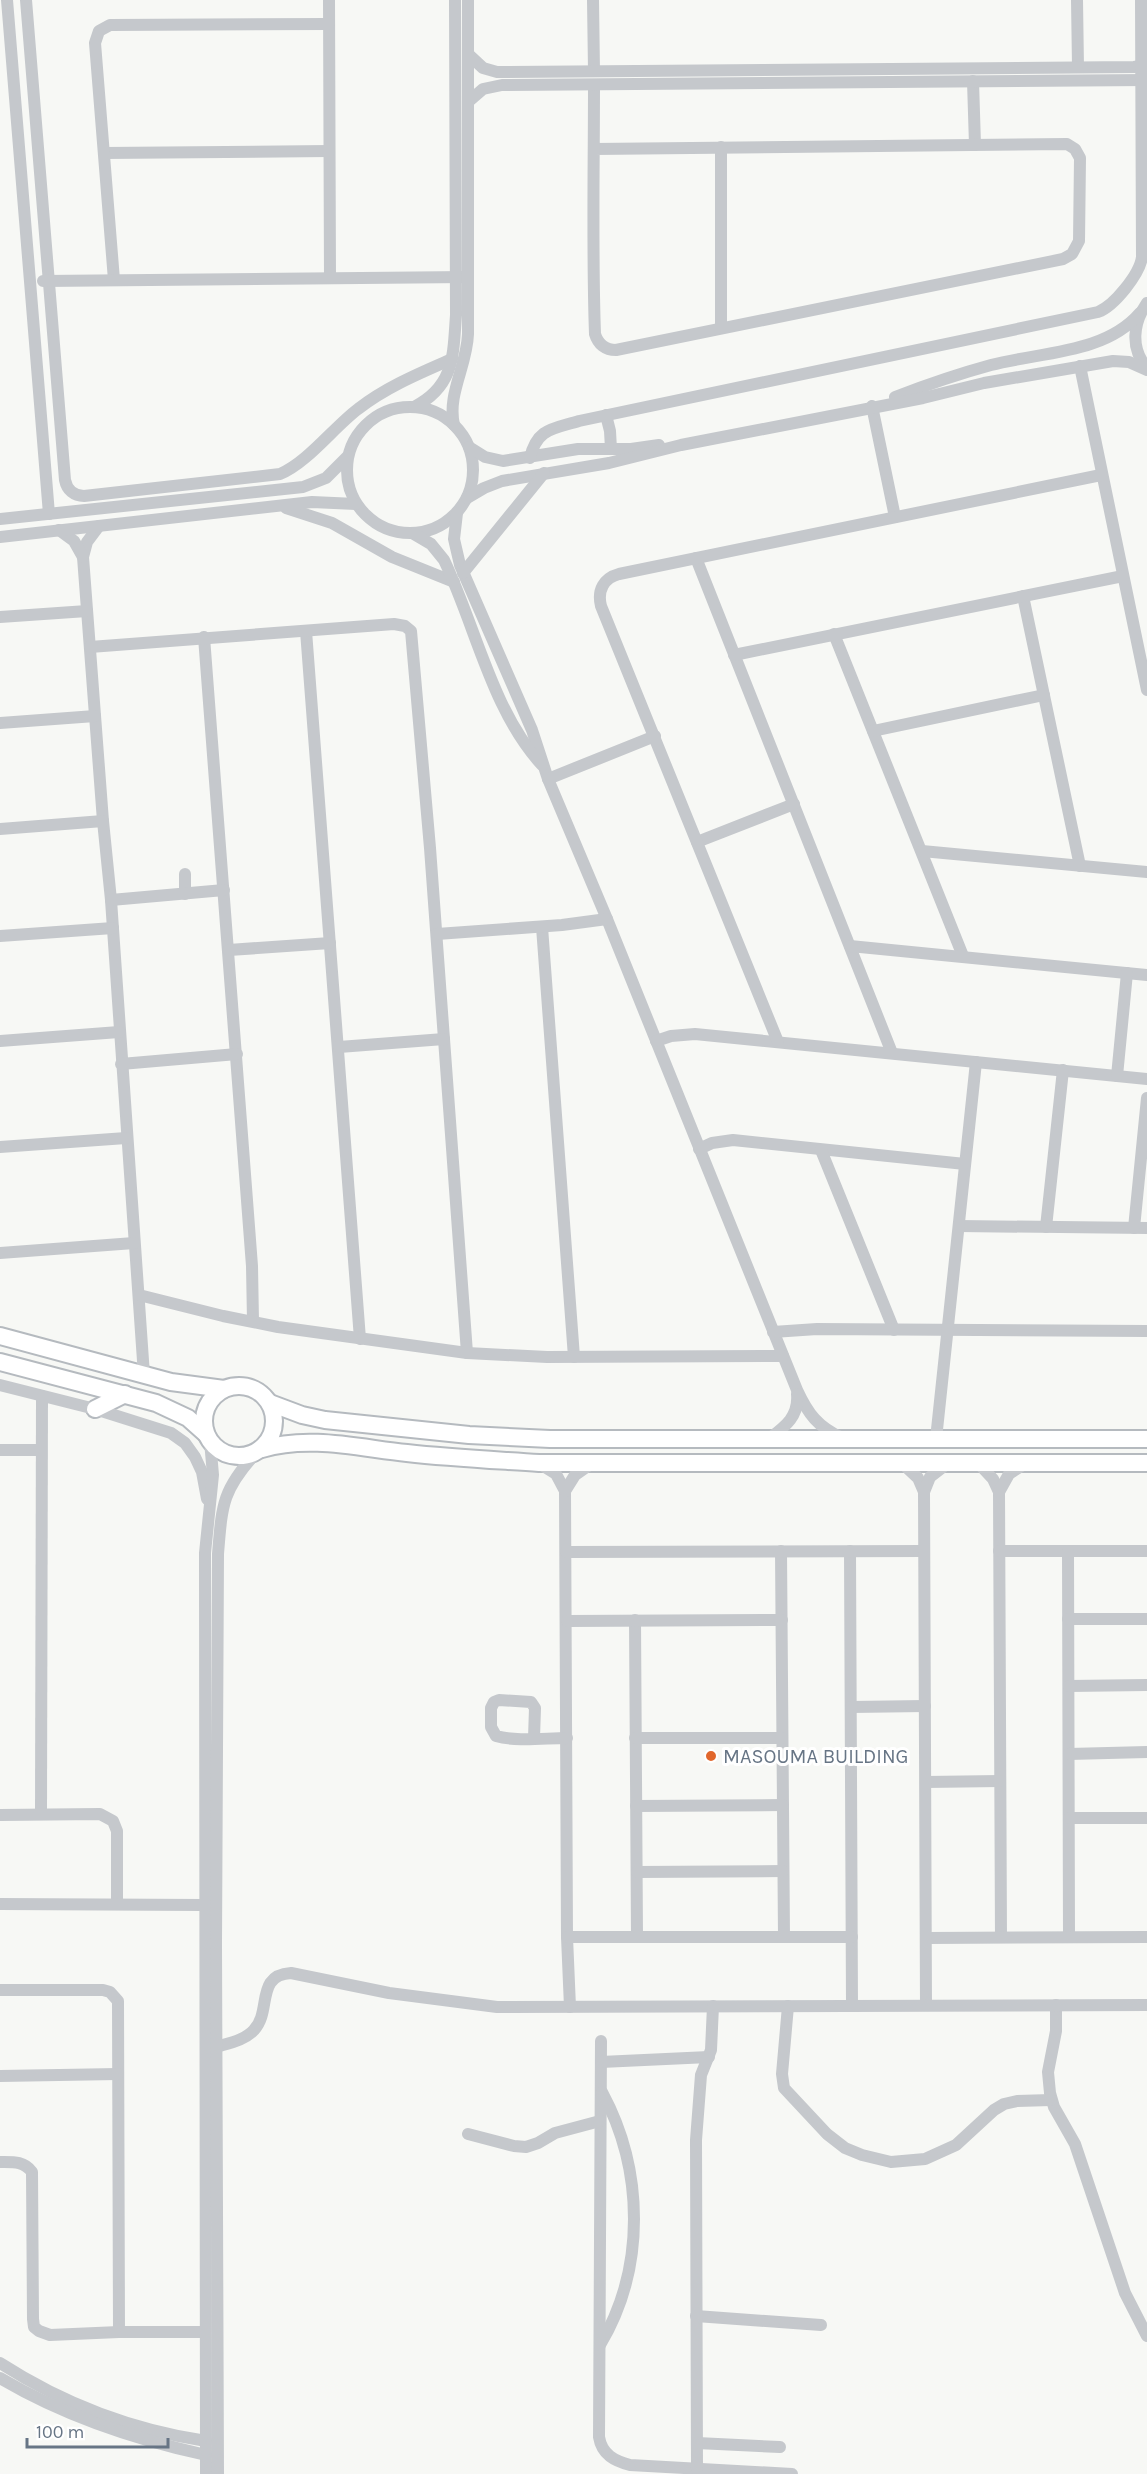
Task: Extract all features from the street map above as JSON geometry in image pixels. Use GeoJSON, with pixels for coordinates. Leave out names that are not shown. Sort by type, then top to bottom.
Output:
{"type":"FeatureCollection","features":[{"type":"Feature","properties":{"kind":"street"},"geometry":{"type":"LineString","coordinates":[[7,0],[49,514]]}},
{"type":"Feature","properties":{"kind":"street"},"geometry":{"type":"LineString","coordinates":[[26,0],[65,480],[70,491],[80,496],[280,474],[294,467],[340,423],[373,398],[402,381],[452,359]]}},
{"type":"Feature","properties":{"kind":"street"},"geometry":{"type":"LineString","coordinates":[[329,0],[330,278]]}},
{"type":"Feature","properties":{"kind":"street"},"geometry":{"type":"LineString","coordinates":[[454,425],[453,400],[464,366],[468,344],[462,277],[455,0]]}},
{"type":"Feature","properties":{"kind":"street"},"geometry":{"type":"LineString","coordinates":[[414,407],[438,390],[448,373],[452,359],[462,277],[468,102],[468,0]]}},
{"type":"Feature","properties":{"kind":"street"},"geometry":{"type":"LineString","coordinates":[[593,0],[594,72]]}},
{"type":"Feature","properties":{"kind":"street"},"geometry":{"type":"LineString","coordinates":[[1077,0],[1078,67]]}},
{"type":"Feature","properties":{"kind":"street"},"geometry":{"type":"LineString","coordinates":[[530,458],[534,441],[539,435],[567,424],[1098,312],[1108,308],[1138,270],[1142,261],[1145,80],[1141,0]]}},
{"type":"Feature","properties":{"kind":"street"},"geometry":{"type":"LineString","coordinates":[[114,280],[96,35],[102,28],[110,25],[329,24]]}},
{"type":"Feature","properties":{"kind":"street"},"geometry":{"type":"LineString","coordinates":[[468,54],[483,68],[504,72],[1144,66]]}},
{"type":"Feature","properties":{"kind":"street"},"geometry":{"type":"LineString","coordinates":[[502,85],[499,78],[504,72]]}},
{"type":"Feature","properties":{"kind":"street"},"geometry":{"type":"LineString","coordinates":[[468,102],[483,89],[502,85],[1145,80]]}},
{"type":"Feature","properties":{"kind":"street"},"geometry":{"type":"LineString","coordinates":[[974,81],[975,145]]}},
{"type":"Feature","properties":{"kind":"street"},"geometry":{"type":"LineString","coordinates":[[594,85],[594,149],[595,330],[598,342],[604,347],[616,350],[1062,259],[1072,254],[1078,246],[1080,236],[1080,161],[1075,149],[1067,144],[594,149]]}},
{"type":"Feature","properties":{"kind":"street"},"geometry":{"type":"LineString","coordinates":[[721,147],[721,328]]}},
{"type":"Feature","properties":{"kind":"street"},"geometry":{"type":"LineString","coordinates":[[104,153],[329,151]]}},
{"type":"Feature","properties":{"kind":"street"},"geometry":{"type":"LineString","coordinates":[[31,281],[462,277]]}},
{"type":"Feature","properties":{"kind":"street"},"geometry":{"type":"LineString","coordinates":[[1144,308],[1135,338],[1137,350],[1147,369]]}},
{"type":"Feature","properties":{"kind":"street"},"geometry":{"type":"LineString","coordinates":[[872,406],[974,370],[1098,341],[1121,330],[1144,308]]}},
{"type":"Feature","properties":{"kind":"street"},"geometry":{"type":"LineString","coordinates":[[467,498],[483,488],[502,481],[609,463],[681,445],[1080,366],[1121,361],[1147,369]]}},
{"type":"Feature","properties":{"kind":"street"},"geometry":{"type":"LineString","coordinates":[[1080,366],[1147,690]]}},
{"type":"Feature","properties":{"kind":"street"},"geometry":{"type":"LineString","coordinates":[[872,406],[895,517]]}},
{"type":"Feature","properties":{"kind":"street"},"geometry":{"type":"LineString","coordinates":[[469,447],[473,472],[467,498],[457,513],[437,528],[414,534],[400,533],[375,524],[356,504],[348,481],[348,456],[353,442],[361,429],[372,419],[392,410],[414,407],[442,416],[454,425],[476,453],[494,460],[513,461],[578,449],[681,445]]}},
{"type":"Feature","properties":{"kind":"street"},"geometry":{"type":"LineString","coordinates":[[606,415],[611,449]]}},
{"type":"Feature","properties":{"kind":"street"},"geometry":{"type":"LineString","coordinates":[[0,519],[303,487],[326,478],[348,456]]}},
{"type":"Feature","properties":{"kind":"street"},"geometry":{"type":"LineString","coordinates":[[459,578],[544,473]]}},
{"type":"Feature","properties":{"kind":"street"},"geometry":{"type":"LineString","coordinates":[[778,1042],[602,606],[600,592],[607,580],[615,575],[1101,475]]}},
{"type":"Feature","properties":{"kind":"street"},"geometry":{"type":"LineString","coordinates":[[0,537],[327,501],[356,504]]}},
{"type":"Feature","properties":{"kind":"street"},"geometry":{"type":"LineString","coordinates":[[279,507],[332,523],[392,557],[459,578]]}},
{"type":"Feature","properties":{"kind":"street"},"geometry":{"type":"LineString","coordinates":[[457,513],[454,530],[459,578]]}},
{"type":"Feature","properties":{"kind":"street"},"geometry":{"type":"LineString","coordinates":[[99,526],[87,542],[83,557],[111,900],[118,1032],[144,1375]]}},
{"type":"Feature","properties":{"kind":"street"},"geometry":{"type":"LineString","coordinates":[[59,530],[74,541],[83,557]]}},
{"type":"Feature","properties":{"kind":"street"},"geometry":{"type":"LineString","coordinates":[[414,534],[423,538],[439,552],[459,578],[532,730],[548,779],[608,919],[796,1390],[807,1411],[817,1423],[843,1439]]}},
{"type":"Feature","properties":{"kind":"street"},"geometry":{"type":"LineString","coordinates":[[696,558],[892,1053]]}},
{"type":"Feature","properties":{"kind":"street"},"geometry":{"type":"LineString","coordinates":[[734,655],[1123,576]]}},
{"type":"Feature","properties":{"kind":"street"},"geometry":{"type":"LineString","coordinates":[[1023,596],[1080,866]]}},
{"type":"Feature","properties":{"kind":"street"},"geometry":{"type":"LineString","coordinates":[[0,617],[87,611]]}},
{"type":"Feature","properties":{"kind":"street"},"geometry":{"type":"LineString","coordinates":[[90,647],[398,623],[411,632],[437,934],[467,1353]]}},
{"type":"Feature","properties":{"kind":"street"},"geometry":{"type":"LineString","coordinates":[[306,631],[360,1339]]}},
{"type":"Feature","properties":{"kind":"street"},"geometry":{"type":"LineString","coordinates":[[834,634],[963,956]]}},
{"type":"Feature","properties":{"kind":"street"},"geometry":{"type":"LineString","coordinates":[[204,637],[237,1054],[252,1266],[253,1321]]}},
{"type":"Feature","properties":{"kind":"street"},"geometry":{"type":"LineString","coordinates":[[873,731],[1044,695]]}},
{"type":"Feature","properties":{"kind":"street"},"geometry":{"type":"LineString","coordinates":[[0,723],[95,716]]}},
{"type":"Feature","properties":{"kind":"street"},"geometry":{"type":"LineString","coordinates":[[548,779],[655,736]]}},
{"type":"Feature","properties":{"kind":"street"},"geometry":{"type":"LineString","coordinates":[[698,842],[794,804]]}},
{"type":"Feature","properties":{"kind":"street"},"geometry":{"type":"LineString","coordinates":[[0,829],[103,821]]}},
{"type":"Feature","properties":{"kind":"street"},"geometry":{"type":"LineString","coordinates":[[922,851],[1147,872]]}},
{"type":"Feature","properties":{"kind":"street"},"geometry":{"type":"LineString","coordinates":[[185,874],[185,894]]}},
{"type":"Feature","properties":{"kind":"street"},"geometry":{"type":"LineString","coordinates":[[111,900],[224,890]]}},
{"type":"Feature","properties":{"kind":"street"},"geometry":{"type":"LineString","coordinates":[[437,934],[542,927],[608,919]]}},
{"type":"Feature","properties":{"kind":"street"},"geometry":{"type":"LineString","coordinates":[[542,927],[574,1357]]}},
{"type":"Feature","properties":{"kind":"street"},"geometry":{"type":"LineString","coordinates":[[0,936],[113,928]]}},
{"type":"Feature","properties":{"kind":"street"},"geometry":{"type":"LineString","coordinates":[[229,950],[330,943]]}},
{"type":"Feature","properties":{"kind":"street"},"geometry":{"type":"LineString","coordinates":[[850,946],[1147,975]]}},
{"type":"Feature","properties":{"kind":"street"},"geometry":{"type":"LineString","coordinates":[[1117,1076],[1127,973]]}},
{"type":"Feature","properties":{"kind":"street"},"geometry":{"type":"LineString","coordinates":[[0,1041],[118,1032]]}},
{"type":"Feature","properties":{"kind":"street"},"geometry":{"type":"LineString","coordinates":[[656,1041],[687,1034],[1147,1079]]}},
{"type":"Feature","properties":{"kind":"street"},"geometry":{"type":"LineString","coordinates":[[339,1047],[444,1039]]}},
{"type":"Feature","properties":{"kind":"street"},"geometry":{"type":"LineString","coordinates":[[121,1064],[237,1054]]}},
{"type":"Feature","properties":{"kind":"street"},"geometry":{"type":"LineString","coordinates":[[936,1439],[976,1062]]}},
{"type":"Feature","properties":{"kind":"street"},"geometry":{"type":"LineString","coordinates":[[1046,1227],[1063,1070]]}},
{"type":"Feature","properties":{"kind":"street"},"geometry":{"type":"LineString","coordinates":[[1134,1228],[1147,1098]]}},
{"type":"Feature","properties":{"kind":"street"},"geometry":{"type":"LineString","coordinates":[[0,1147],[126,1138]]}},
{"type":"Feature","properties":{"kind":"street"},"geometry":{"type":"LineString","coordinates":[[699,1149],[712,1143],[733,1140],[965,1164]]}},
{"type":"Feature","properties":{"kind":"street"},"geometry":{"type":"LineString","coordinates":[[821,1150],[894,1330]]}},
{"type":"Feature","properties":{"kind":"street"},"geometry":{"type":"LineString","coordinates":[[959,1226],[1147,1228]]}},
{"type":"Feature","properties":{"kind":"street"},"geometry":{"type":"LineString","coordinates":[[0,1253],[134,1243]]}},
{"type":"Feature","properties":{"kind":"street"},"geometry":{"type":"LineString","coordinates":[[139,1296],[223,1317],[467,1353],[520,1357],[783,1356]]}},
{"type":"Feature","properties":{"kind":"street"},"geometry":{"type":"LineString","coordinates":[[773,1332],[817,1329],[1147,1331]]}},
{"type":"Feature","properties":{"kind":"street"},"geometry":{"type":"LineString","coordinates":[[0,1336],[184,1385],[224,1389],[234,1386],[255,1389],[270,1403],[302,1415],[496,1437],[1147,1439]]}},
{"type":"Feature","properties":{"kind":"street"},"geometry":{"type":"LineString","coordinates":[[0,1362],[156,1403],[178,1412],[208,1437],[216,1448],[231,1456],[248,1456],[286,1443],[310,1442],[430,1455],[539,1463],[1147,1463]]}},
{"type":"Feature","properties":{"kind":"street"},"geometry":{"type":"LineString","coordinates":[[0,1385],[163,1429],[185,1443],[199,1464],[209,1509]]}},
{"type":"Feature","properties":{"kind":"street"},"geometry":{"type":"LineString","coordinates":[[206,2474],[205,1553],[213,1475],[205,1413],[209,1403],[224,1389]]}},
{"type":"Feature","properties":{"kind":"street"},"geometry":{"type":"LineString","coordinates":[[770,1438],[793,1418],[798,1401],[796,1390]]}},
{"type":"Feature","properties":{"kind":"street"},"geometry":{"type":"LineString","coordinates":[[95,1409],[125,1394]]}},
{"type":"Feature","properties":{"kind":"street"},"geometry":{"type":"LineString","coordinates":[[41,1814],[40,1449],[42,1396]]}},
{"type":"Feature","properties":{"kind":"street"},"geometry":{"type":"LineString","coordinates":[[218,2474],[216,2047],[220,1533],[223,1504],[229,1487],[238,1472],[270,1439],[274,1428],[274,1415],[270,1403]]}},
{"type":"Feature","properties":{"kind":"street"},"geometry":{"type":"LineString","coordinates":[[0,1450],[40,1449]]}},
{"type":"Feature","properties":{"kind":"street"},"geometry":{"type":"LineString","coordinates":[[539,1463],[556,1474],[565,1491],[567,1938],[570,2007]]}},
{"type":"Feature","properties":{"kind":"street"},"geometry":{"type":"LineString","coordinates":[[565,1491],[575,1474],[592,1463]]}},
{"type":"Feature","properties":{"kind":"street"},"geometry":{"type":"LineString","coordinates":[[902,1463],[918,1478],[924,1492],[926,2005]]}},
{"type":"Feature","properties":{"kind":"street"},"geometry":{"type":"LineString","coordinates":[[924,1492],[930,1478],[948,1463]]}},
{"type":"Feature","properties":{"kind":"street"},"geometry":{"type":"LineString","coordinates":[[999,1492],[1009,1474],[1027,1463]]}},
{"type":"Feature","properties":{"kind":"street"},"geometry":{"type":"LineString","coordinates":[[979,1464],[993,1479],[999,1492],[1001,1937]]}},
{"type":"Feature","properties":{"kind":"street"},"geometry":{"type":"LineString","coordinates":[[566,1551],[924,1551]]}},
{"type":"Feature","properties":{"kind":"street"},"geometry":{"type":"LineString","coordinates":[[781,1551],[784,1937]]}},
{"type":"Feature","properties":{"kind":"street"},"geometry":{"type":"LineString","coordinates":[[850,1551],[852,2006]]}},
{"type":"Feature","properties":{"kind":"street"},"geometry":{"type":"LineString","coordinates":[[999,1551],[1147,1551]]}},
{"type":"Feature","properties":{"kind":"street"},"geometry":{"type":"LineString","coordinates":[[1068,1551],[1069,1937]]}},
{"type":"Feature","properties":{"kind":"street"},"geometry":{"type":"LineString","coordinates":[[1068,1619],[1147,1619]]}},
{"type":"Feature","properties":{"kind":"street"},"geometry":{"type":"LineString","coordinates":[[635,1620],[637,1938]]}},
{"type":"Feature","properties":{"kind":"street"},"geometry":{"type":"LineString","coordinates":[[567,1621],[782,1620]]}},
{"type":"Feature","properties":{"kind":"street"},"geometry":{"type":"LineString","coordinates":[[1069,1686],[1147,1685]]}},
{"type":"Feature","properties":{"kind":"street"},"geometry":{"type":"LineString","coordinates":[[851,1707],[926,1706]]}},
{"type":"Feature","properties":{"kind":"street"},"geometry":{"type":"LineString","coordinates":[[534,1738],[567,1738]]}},
{"type":"Feature","properties":{"kind":"street"},"geometry":{"type":"LineString","coordinates":[[635,1738],[782,1738]]}},
{"type":"Feature","properties":{"kind":"street"},"geometry":{"type":"LineString","coordinates":[[1069,1754],[1147,1752]]}},
{"type":"Feature","properties":{"kind":"street"},"geometry":{"type":"LineString","coordinates":[[926,1782],[1000,1781]]}},
{"type":"Feature","properties":{"kind":"street"},"geometry":{"type":"LineString","coordinates":[[636,1806],[783,1805]]}},
{"type":"Feature","properties":{"kind":"street"},"geometry":{"type":"LineString","coordinates":[[0,1815],[100,1814],[113,1821],[117,1831],[117,1903]]}},
{"type":"Feature","properties":{"kind":"street"},"geometry":{"type":"LineString","coordinates":[[1069,1818],[1147,1818]]}},
{"type":"Feature","properties":{"kind":"street"},"geometry":{"type":"LineString","coordinates":[[636,1872],[783,1871]]}},
{"type":"Feature","properties":{"kind":"street"},"geometry":{"type":"LineString","coordinates":[[0,1904],[204,1905]]}},
{"type":"Feature","properties":{"kind":"street"},"geometry":{"type":"LineString","coordinates":[[567,1938],[852,1937]]}},
{"type":"Feature","properties":{"kind":"street"},"geometry":{"type":"LineString","coordinates":[[927,1938],[1147,1937]]}},
{"type":"Feature","properties":{"kind":"street"},"geometry":{"type":"LineString","coordinates":[[216,2047],[245,2037],[255,2029],[262,2017],[267,1987],[273,1979],[286,1973],[389,1993],[487,2007],[1147,2005]]}},
{"type":"Feature","properties":{"kind":"street"},"geometry":{"type":"LineString","coordinates":[[0,1990],[110,1992],[118,2001],[119,2332]]}},
{"type":"Feature","properties":{"kind":"street"},"geometry":{"type":"LineString","coordinates":[[1056,2005],[1055,2037],[1048,2072],[1052,2100],[1075,2144],[1125,2293],[1147,2336]]}},
{"type":"Feature","properties":{"kind":"street"},"geometry":{"type":"LineString","coordinates":[[697,2469],[697,2118],[702,2071],[709,2056],[713,2006]]}},
{"type":"Feature","properties":{"kind":"street"},"geometry":{"type":"LineString","coordinates":[[788,2006],[782,2074],[784,2088],[827,2134],[845,2148],[862,2155],[891,2162],[925,2159],[956,2145],[994,2110],[1004,2104],[1017,2101],[1052,2100]]}},
{"type":"Feature","properties":{"kind":"street"},"geometry":{"type":"LineString","coordinates":[[601,2041],[599,2437],[604,2451],[611,2458],[630,2465],[792,2474]]}},
{"type":"Feature","properties":{"kind":"street"},"geometry":{"type":"LineString","coordinates":[[601,2062],[709,2056]]}},
{"type":"Feature","properties":{"kind":"street"},"geometry":{"type":"LineString","coordinates":[[0,2076],[118,2074]]}},
{"type":"Feature","properties":{"kind":"street"},"geometry":{"type":"LineString","coordinates":[[600,2346],[614,2320],[624,2293],[630,2265],[634,2217],[632,2182],[626,2149],[601,2089]]}},
{"type":"Feature","properties":{"kind":"street"},"geometry":{"type":"LineString","coordinates":[[468,2134],[526,2147],[555,2133],[600,2121]]}},
{"type":"Feature","properties":{"kind":"street"},"geometry":{"type":"LineString","coordinates":[[0,2162],[24,2164],[32,2172],[34,2180],[34,2326],[39,2331],[50,2335],[205,2332]]}},
{"type":"Feature","properties":{"kind":"street"},"geometry":{"type":"LineString","coordinates":[[696,2316],[821,2325]]}},
{"type":"Feature","properties":{"kind":"street"},"geometry":{"type":"LineString","coordinates":[[0,2363],[40,2386],[99,2413],[152,2431],[206,2441]]}},
{"type":"Feature","properties":{"kind":"street"},"geometry":{"type":"LineString","coordinates":[[0,2378],[52,2406],[95,2424],[159,2444],[206,2455]]}},
{"type":"Feature","properties":{"kind":"street"},"geometry":{"type":"LineString","coordinates":[[697,2443],[780,2447]]}},
{"type":"Feature","properties":{"kind":"place","name":"MASOUMA BUILDING"},"geometry":{"type":"Point","coordinates":[711,1756]}}]}
